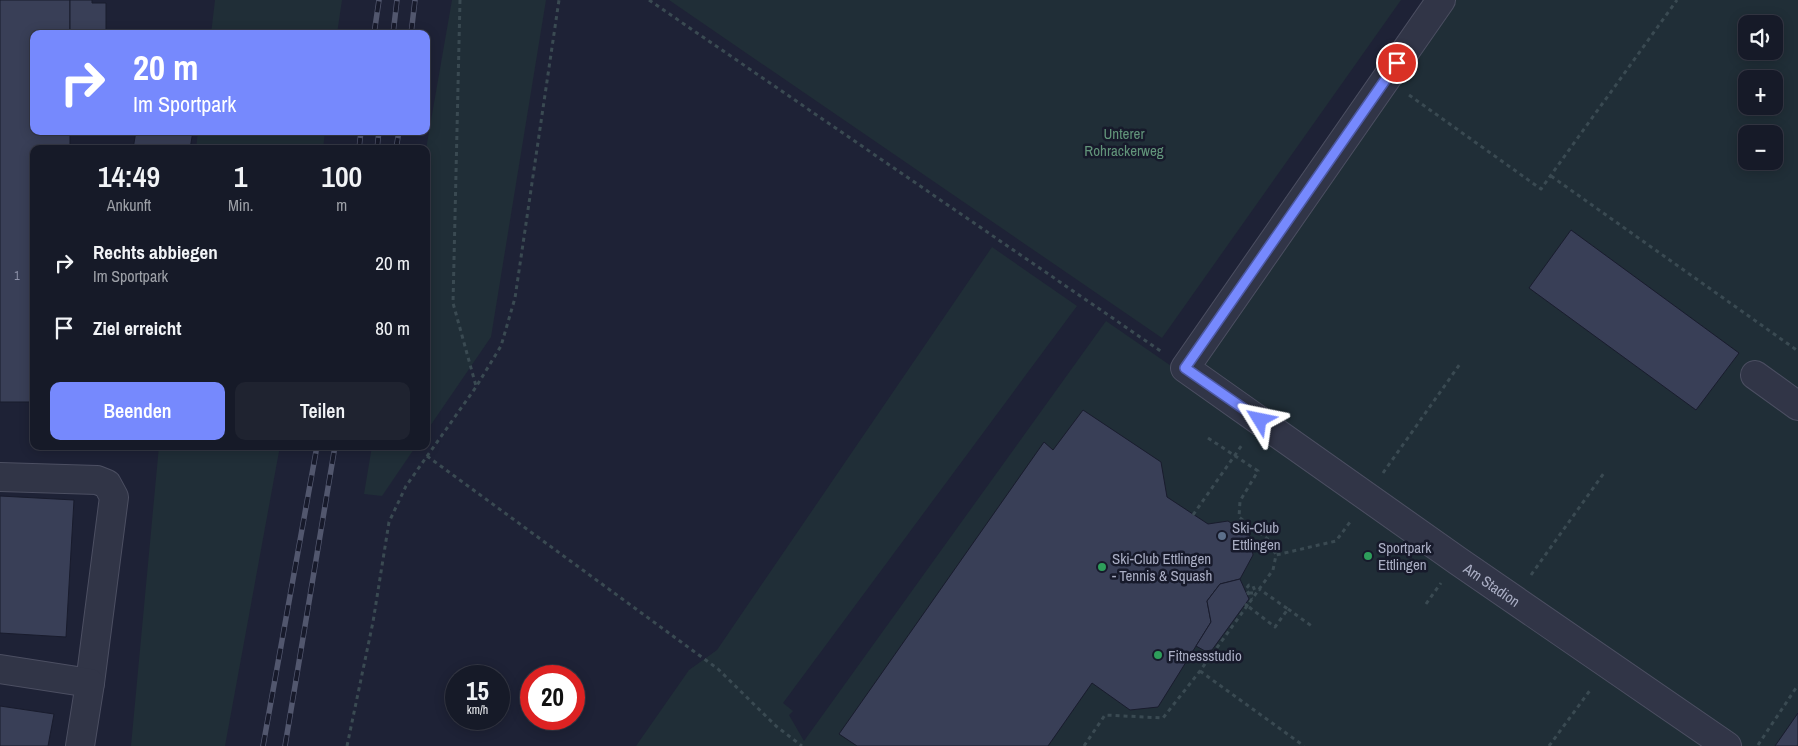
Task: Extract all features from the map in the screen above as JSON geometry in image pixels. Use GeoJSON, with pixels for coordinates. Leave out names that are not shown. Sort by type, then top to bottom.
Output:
{"type":"FeatureCollection","features":[{"type":"Feature","properties":{"kind":"lane"},"geometry":{"type":"LineString","coordinates":[[1185,368],[1441,0]]}},
{"type":"Feature","properties":{"kind":"lane","name":"Am Stadion"},"geometry":{"type":"LineString","coordinates":[[1185,368],[1458,561],[1515,598],[1727,746]]}},
{"type":"Feature","properties":{"kind":"lane"},"geometry":{"type":"LineString","coordinates":[[1755,375],[1798,406]]}},
{"type":"Feature","properties":{"kind":"lane"},"geometry":{"type":"LineString","coordinates":[[0,477],[97,480],[107,484],[114,497],[80,746]]}},
{"type":"Feature","properties":{"kind":"lane"},"geometry":{"type":"LineString","coordinates":[[0,669],[90,683]]}},
{"type":"Feature","properties":{"kind":"path"},"geometry":{"type":"LineString","coordinates":[[460,0],[453,303],[476,387]]}},
{"type":"Feature","properties":{"kind":"path"},"geometry":{"type":"LineString","coordinates":[[347,746],[373,622],[389,522],[406,486],[476,387],[501,346],[515,298],[559,0]]}},
{"type":"Feature","properties":{"kind":"path"},"geometry":{"type":"LineString","coordinates":[[649,0],[1185,368]]}},
{"type":"Feature","properties":{"kind":"path"},"geometry":{"type":"LineString","coordinates":[[1386,79],[1541,189],[1677,0]]}},
{"type":"Feature","properties":{"kind":"path"},"geometry":{"type":"LineString","coordinates":[[1551,176],[1798,351]]}},
{"type":"Feature","properties":{"kind":"path"},"geometry":{"type":"LineString","coordinates":[[1276,555],[1336,542],[1460,364]]}},
{"type":"Feature","properties":{"kind":"path"},"geometry":{"type":"LineString","coordinates":[[1193,514],[1260,420]]}},
{"type":"Feature","properties":{"kind":"path"},"geometry":{"type":"LineString","coordinates":[[1084,746],[1105,715],[1163,718],[1200,671],[1273,570],[1276,555],[1269,540],[1239,517],[1240,501],[1258,471],[1208,438]]}},
{"type":"Feature","properties":{"kind":"path"},"geometry":{"type":"LineString","coordinates":[[427,456],[718,669],[776,726],[802,746]]}},
{"type":"Feature","properties":{"kind":"path"},"geometry":{"type":"LineString","coordinates":[[1515,598],[1604,473]]}},
{"type":"Feature","properties":{"kind":"path"},"geometry":{"type":"LineString","coordinates":[[1248,594],[1253,593],[1255,591],[1253,586],[1249,585],[1246,589],[1252,599]]}},
{"type":"Feature","properties":{"kind":"path"},"geometry":{"type":"LineString","coordinates":[[1259,589],[1313,627]]}},
{"type":"Feature","properties":{"kind":"path"},"geometry":{"type":"LineString","coordinates":[[1245,604],[1275,627],[1288,609]]}},
{"type":"Feature","properties":{"kind":"path"},"geometry":{"type":"LineString","coordinates":[[1549,746],[1610,664]]}},
{"type":"Feature","properties":{"kind":"path"},"geometry":{"type":"LineString","coordinates":[[1200,671],[1304,746]]}},
{"type":"Feature","properties":{"kind":"path"},"geometry":{"type":"LineString","coordinates":[[1757,746],[1798,685]]}},
{"type":"Feature","properties":{"kind":"green space"},"geometry":{"type":"Polygon","coordinates":[[[215,0],[342,0],[338,30],[211,30],[215,0]]]}},
{"type":"Feature","properties":{"kind":"green space"},"geometry":{"type":"Polygon","coordinates":[[[452,0],[546,0],[491,337],[430,426],[430,145],[427,145],[430,135],[452,0]]]}},
{"type":"Feature","properties":{"kind":"green space","name":"Unterer Rohrackerweg"},"geometry":{"type":"Polygon","coordinates":[[[669,0],[1401,0],[1162,338],[669,0]]]}},
{"type":"Feature","properties":{"kind":"green space","name":"Sportpark Ettlingen"},"geometry":{"type":"Polygon","coordinates":[[[1451,0],[1798,0],[1798,746],[636,746],[689,670],[717,650],[992,247],[1077,306],[783,703],[793,711],[789,715],[804,741],[1106,321],[1177,370],[1451,0]]]}},
{"type":"Feature","properties":{"kind":"green space"},"geometry":{"type":"Polygon","coordinates":[[[198,135],[325,135],[323,145],[196,145],[198,135]]]}},
{"type":"Feature","properties":{"kind":"green space"},"geometry":{"type":"Polygon","coordinates":[[[159,450],[279,450],[225,746],[131,746],[159,450]]]}},
{"type":"Feature","properties":{"kind":"green space"},"geometry":{"type":"Polygon","coordinates":[[[371,450],[413,450],[382,496],[364,494],[371,450]]]}},
{"type":"Feature","properties":{"kind":"building"},"geometry":{"type":"Polygon","coordinates":[[[0,0],[70,0],[70,30],[30,30],[30,135],[70,135],[70,145],[30,145],[30,402],[0,402],[0,0]]]}},
{"type":"Feature","properties":{"kind":"building"},"geometry":{"type":"Polygon","coordinates":[[[70,0],[92,0],[92,3],[106,3],[106,30],[70,30],[70,0]]]}},
{"type":"Feature","properties":{"kind":"building"},"geometry":{"type":"Polygon","coordinates":[[[135,135],[192,135],[191,145],[134,145],[135,135]]]}},
{"type":"Feature","properties":{"kind":"building"},"geometry":{"type":"Polygon","coordinates":[[[1571,230],[1739,353],[1696,410],[1529,288],[1571,230]]]}},
{"type":"Feature","properties":{"kind":"building","name":"Ski-Club Ettlingen - Tennis & Squash"},"geometry":{"type":"Polygon","coordinates":[[[1083,410],[1161,462],[1167,497],[1208,524],[1228,521],[1250,536],[1253,555],[1240,579],[1220,584],[1207,601],[1211,622],[1158,707],[1130,710],[1092,683],[1048,746],[857,746],[839,734],[1044,442],[1053,450],[1083,410]]]}},
{"type":"Feature","properties":{"kind":"building"},"geometry":{"type":"Polygon","coordinates":[[[0,496],[74,500],[66,637],[0,633],[0,496]]]}},
{"type":"Feature","properties":{"kind":"building"},"geometry":{"type":"Polygon","coordinates":[[[1240,579],[1249,599],[1212,650],[1205,651],[1196,646],[1211,622],[1207,601],[1220,584],[1240,579]]]}},
{"type":"Feature","properties":{"kind":"building"},"geometry":{"type":"Polygon","coordinates":[[[0,706],[54,714],[48,746],[0,746],[0,706]]]}},
{"type":"Feature","properties":{"kind":"building"},"geometry":{"type":"Polygon","coordinates":[[[1798,713],[1798,746],[1775,746],[1798,713]]]}},
{"type":"Feature","properties":{"kind":"railway"},"geometry":{"type":"LineString","coordinates":[[375,30],[379,0]]}},
{"type":"Feature","properties":{"kind":"railway"},"geometry":{"type":"LineString","coordinates":[[393,30],[397,0]]}},
{"type":"Feature","properties":{"kind":"railway"},"geometry":{"type":"LineString","coordinates":[[411,30],[415,0]]}},
{"type":"Feature","properties":{"kind":"railway"},"geometry":{"type":"LineString","coordinates":[[359,145],[361,135]]}},
{"type":"Feature","properties":{"kind":"railway"},"geometry":{"type":"LineString","coordinates":[[377,145],[379,135]]}},
{"type":"Feature","properties":{"kind":"railway"},"geometry":{"type":"LineString","coordinates":[[397,145],[398,135]]}},
{"type":"Feature","properties":{"kind":"railway"},"geometry":{"type":"LineString","coordinates":[[263,746],[316,450]]}},
{"type":"Feature","properties":{"kind":"railway"},"geometry":{"type":"LineString","coordinates":[[285,746],[334,450]]}},
{"type":"Feature","properties":{"kind":"place","name":"Ski-Club Ettlingen"},"geometry":{"type":"Point","coordinates":[1222,536]}},
{"type":"Feature","properties":{"kind":"place","name":"Sportpark Ettlingen"},"geometry":{"type":"Point","coordinates":[1368,556]}},
{"type":"Feature","properties":{"kind":"place","name":"Ski-Club Ettlingen - Tennis & Squash"},"geometry":{"type":"Point","coordinates":[1102,567]}},
{"type":"Feature","properties":{"kind":"place","name":"Fitnessstudio"},"geometry":{"type":"Point","coordinates":[1158,655]}},
{"type":"Feature","properties":{"kind":"route"},"geometry":{"type":"LineString","coordinates":[[1260,420],[1185,368],[1397,63]]}}]}
